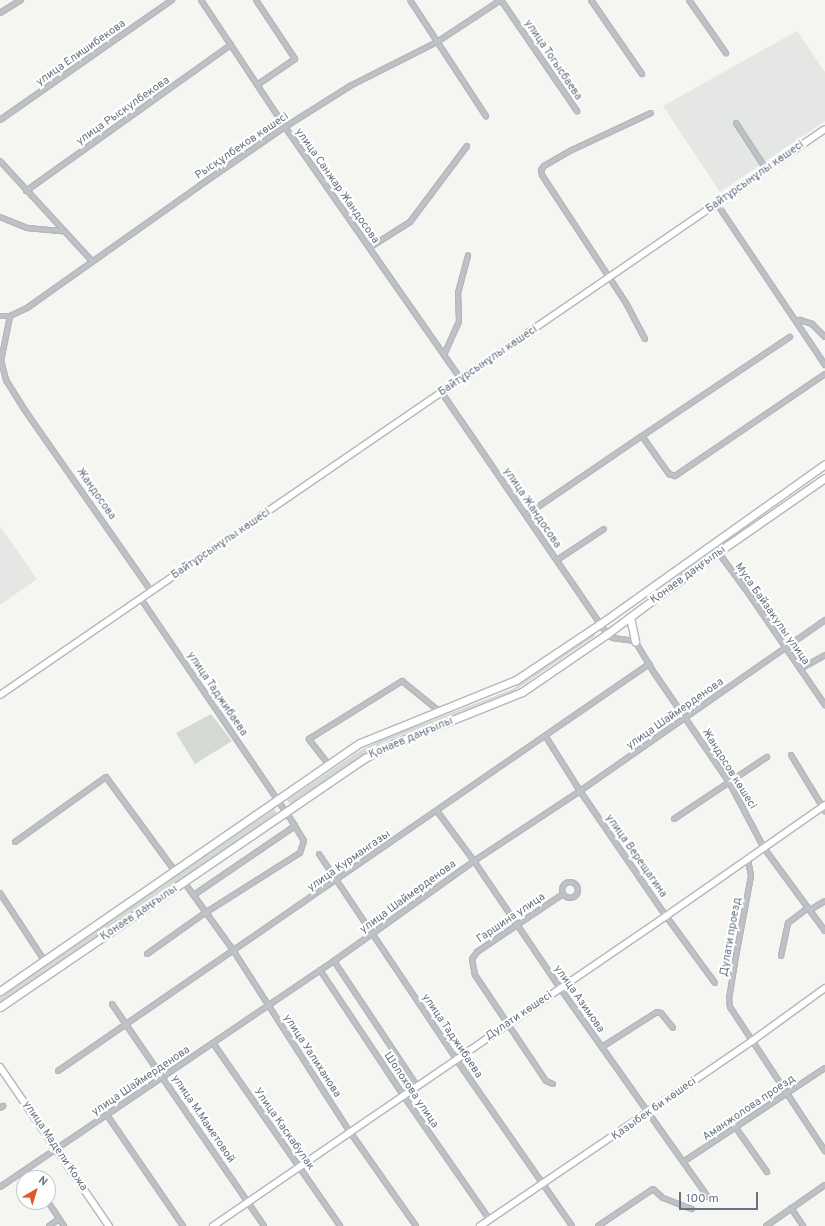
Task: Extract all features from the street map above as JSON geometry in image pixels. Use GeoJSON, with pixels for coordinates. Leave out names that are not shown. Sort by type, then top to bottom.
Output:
{"type":"FeatureCollection","features":[{"type":"Feature","properties":{"kind":"main road","name":"Байтұрсынұлы көшесі"},"geometry":{"type":"LineString","coordinates":[[141,598],[825,129]]}},
{"type":"Feature","properties":{"kind":"main road","name":"Қонаев даңғылы"},"geometry":{"type":"LineString","coordinates":[[0,991],[360,743],[516,680],[609,618],[825,464]]}},
{"type":"Feature","properties":{"kind":"main road","name":"Қонаев даңғылы"},"geometry":{"type":"LineString","coordinates":[[0,1007],[365,758],[395,743],[522,692],[607,634],[718,552],[825,478]]}},
{"type":"Feature","properties":{"kind":"main road"},"geometry":{"type":"LineString","coordinates":[[0,695],[141,598]]}},
{"type":"Feature","properties":{"kind":"main road"},"geometry":{"type":"LineString","coordinates":[[630,617],[635,641]]}},
{"type":"Feature","properties":{"kind":"main road","name":"Дулати көшесі"},"geometry":{"type":"LineString","coordinates":[[213,1226],[824,808]]}},
{"type":"Feature","properties":{"kind":"main road","name":"Қазыбек би көшесі"},"geometry":{"type":"LineString","coordinates":[[480,1226],[648,1113],[825,988]]}},
{"type":"Feature","properties":{"kind":"main road","name":"улица Мадели Кожа"},"geometry":{"type":"LineString","coordinates":[[0,1067],[109,1226]]}},
{"type":"Feature","properties":{"kind":"street"},"geometry":{"type":"LineString","coordinates":[[0,13],[21,0]]}},
{"type":"Feature","properties":{"kind":"street","name":"улица Елишибекова"},"geometry":{"type":"LineString","coordinates":[[0,120],[172,0]]}},
{"type":"Feature","properties":{"kind":"street","name":"улица Санжар Жандосова"},"geometry":{"type":"LineString","coordinates":[[201,0],[285,128],[461,380]]}},
{"type":"Feature","properties":{"kind":"street"},"geometry":{"type":"LineString","coordinates":[[256,0],[295,59],[257,85]]}},
{"type":"Feature","properties":{"kind":"street"},"geometry":{"type":"LineString","coordinates":[[410,0],[486,116]]}},
{"type":"Feature","properties":{"kind":"street","name":"Рысқұлбеков көшесі"},"geometry":{"type":"LineString","coordinates":[[0,316],[10,316],[27,308],[92,261],[285,128],[350,86],[437,42],[501,0]]}},
{"type":"Feature","properties":{"kind":"street","name":"улица Тогысбаева"},"geometry":{"type":"LineString","coordinates":[[501,0],[576,111]]}},
{"type":"Feature","properties":{"kind":"street"},"geometry":{"type":"LineString","coordinates":[[591,0],[642,74]]}},
{"type":"Feature","properties":{"kind":"street"},"geometry":{"type":"LineString","coordinates":[[689,0],[726,53]]}},
{"type":"Feature","properties":{"kind":"street","name":"улица Рыскулбекова"},"geometry":{"type":"LineString","coordinates":[[26,191],[231,45]]}},
{"type":"Feature","properties":{"kind":"street"},"geometry":{"type":"LineString","coordinates":[[645,339],[610,277],[542,175],[541,170],[544,166],[572,150],[651,113]]}},
{"type":"Feature","properties":{"kind":"street"},"geometry":{"type":"LineString","coordinates":[[736,123],[766,169]]}},
{"type":"Feature","properties":{"kind":"street"},"geometry":{"type":"LineString","coordinates":[[369,248],[410,222],[467,146]]}},
{"type":"Feature","properties":{"kind":"street"},"geometry":{"type":"LineString","coordinates":[[0,161],[92,261]]}},
{"type":"Feature","properties":{"kind":"street"},"geometry":{"type":"LineString","coordinates":[[717,204],[798,321],[825,365]]}},
{"type":"Feature","properties":{"kind":"street"},"geometry":{"type":"LineString","coordinates":[[0,218],[27,228],[64,231]]}},
{"type":"Feature","properties":{"kind":"street"},"geometry":{"type":"LineString","coordinates":[[444,355],[459,321],[458,293],[468,255]]}},
{"type":"Feature","properties":{"kind":"street","name":"Жандосова"},"geometry":{"type":"LineString","coordinates":[[10,316],[1,361],[6,380],[24,409],[151,591]]}},
{"type":"Feature","properties":{"kind":"street"},"geometry":{"type":"LineString","coordinates":[[798,321],[812,324],[825,337]]}},
{"type":"Feature","properties":{"kind":"street"},"geometry":{"type":"LineString","coordinates":[[526,515],[790,337]]}},
{"type":"Feature","properties":{"kind":"street"},"geometry":{"type":"LineString","coordinates":[[642,436],[669,474],[675,476],[825,374]]}},
{"type":"Feature","properties":{"kind":"street","name":"улица Жандосова"},"geometry":{"type":"LineString","coordinates":[[442,392],[607,634]]}},
{"type":"Feature","properties":{"kind":"street"},"geometry":{"type":"LineString","coordinates":[[557,560],[604,529]]}},
{"type":"Feature","properties":{"kind":"street","name":"Муса Байзакулы улица"},"geometry":{"type":"LineString","coordinates":[[718,552],[749,594],[825,705]]}},
{"type":"Feature","properties":{"kind":"street","name":"улица Таджибаева"},"geometry":{"type":"LineString","coordinates":[[141,598],[287,812],[304,841],[300,853],[205,913],[147,954]]}},
{"type":"Feature","properties":{"kind":"street","name":"улица Шаймерденова"},"geometry":{"type":"LineString","coordinates":[[26,1170],[269,1006],[373,934],[474,861],[580,791],[825,620]]}},
{"type":"Feature","properties":{"kind":"street"},"geometry":{"type":"LineString","coordinates":[[607,634],[613,638],[635,641]]}},
{"type":"Feature","properties":{"kind":"street","name":"Жандосов көшесі"},"geometry":{"type":"LineString","coordinates":[[635,641],[684,718],[729,782],[764,848],[825,931]]}},
{"type":"Feature","properties":{"kind":"street"},"geometry":{"type":"LineString","coordinates":[[800,669],[825,655]]}},
{"type":"Feature","properties":{"kind":"street","name":"улица Курмангазы"},"geometry":{"type":"LineString","coordinates":[[58,1071],[126,1023],[546,737],[649,664]]}},
{"type":"Feature","properties":{"kind":"street"},"geometry":{"type":"LineString","coordinates":[[329,765],[309,739],[402,681],[439,711]]}},
{"type":"Feature","properties":{"kind":"street","name":"улица Верещагина"},"geometry":{"type":"LineString","coordinates":[[546,737],[580,791],[666,916],[715,983]]}},
{"type":"Feature","properties":{"kind":"street"},"geometry":{"type":"LineString","coordinates":[[790,755],[824,808]]}},
{"type":"Feature","properties":{"kind":"street"},"geometry":{"type":"LineString","coordinates":[[674,819],[767,757]]}},
{"type":"Feature","properties":{"kind":"street"},"geometry":{"type":"LineString","coordinates":[[15,842],[106,777],[174,870]]}},
{"type":"Feature","properties":{"kind":"street","name":"улица Азимова"},"geometry":{"type":"LineString","coordinates":[[437,811],[474,861],[560,988],[708,1197]]}},
{"type":"Feature","properties":{"kind":"street"},"geometry":{"type":"LineString","coordinates":[[194,895],[295,826]]}},
{"type":"Feature","properties":{"kind":"street","name":"улица Таджибаева"},"geometry":{"type":"LineString","coordinates":[[319,854],[456,1059],[572,1226]]}},
{"type":"Feature","properties":{"kind":"street","name":"Дулати проезд"},"geometry":{"type":"LineString","coordinates":[[748,860],[751,876],[730,999],[730,1007],[752,1041]]}},
{"type":"Feature","properties":{"kind":"street","name":"улица Уалиханова"},"geometry":{"type":"LineString","coordinates":[[184,882],[233,950],[350,1132],[416,1226]]}},
{"type":"Feature","properties":{"kind":"street","name":"Гаршина улица"},"geometry":{"type":"LineString","coordinates":[[508,1024],[475,975],[472,959],[477,952],[562,894],[563,886],[566,883],[571,882],[578,887],[576,896],[571,898],[562,894]]}},
{"type":"Feature","properties":{"kind":"street"},"geometry":{"type":"LineString","coordinates":[[0,893],[44,960]]}},
{"type":"Feature","properties":{"kind":"street"},"geometry":{"type":"LineString","coordinates":[[781,956],[788,923],[809,909],[825,901]]}},
{"type":"Feature","properties":{"kind":"street","name":"Шолохова улица"},"geometry":{"type":"LineString","coordinates":[[334,961],[417,1086]]}},
{"type":"Feature","properties":{"kind":"street","name":"Шолохова улица"},"geometry":{"type":"LineString","coordinates":[[320,970],[403,1095],[490,1220]]}},
{"type":"Feature","properties":{"kind":"street","name":"улица М.Маметовой"},"geometry":{"type":"LineString","coordinates":[[112,1004],[264,1226]]}},
{"type":"Feature","properties":{"kind":"street"},"geometry":{"type":"LineString","coordinates":[[602,1047],[657,1012],[661,1014],[673,1028]]}},
{"type":"Feature","properties":{"kind":"street"},"geometry":{"type":"LineString","coordinates":[[508,1024],[546,1081],[554,1084]]}},
{"type":"Feature","properties":{"kind":"street"},"geometry":{"type":"LineString","coordinates":[[752,1041],[825,1151]]}},
{"type":"Feature","properties":{"kind":"street","name":"Улица Каскабулак"},"geometry":{"type":"LineString","coordinates":[[213,1043],[340,1226]]}},
{"type":"Feature","properties":{"kind":"street","name":"Аманжолова проезд"},"geometry":{"type":"LineString","coordinates":[[683,1162],[825,1068]]}},
{"type":"Feature","properties":{"kind":"street"},"geometry":{"type":"LineString","coordinates":[[108,1115],[183,1226]]}},
{"type":"Feature","properties":{"kind":"street"},"geometry":{"type":"LineString","coordinates":[[736,1128],[767,1172]]}},
{"type":"Feature","properties":{"kind":"street","name":"улица Шаймерденова"},"geometry":{"type":"LineString","coordinates":[[0,1187],[16,1177]]}},
{"type":"Feature","properties":{"kind":"street"},"geometry":{"type":"LineString","coordinates":[[766,1226],[825,1185]]}},
{"type":"Feature","properties":{"kind":"street"},"geometry":{"type":"LineString","coordinates":[[598,1226],[653,1189],[664,1198],[692,1209]]}},
{"type":"Feature","properties":{"kind":"street"},"geometry":{"type":"LineString","coordinates":[[791,1208],[803,1226]]}},
{"type":"Feature","properties":{"kind":"street"},"geometry":{"type":"LineString","coordinates":[[54,1210],[64,1226]]}},
{"type":"Feature","properties":{"kind":"street"},"geometry":{"type":"LineString","coordinates":[[49,1226],[60,1219]]}},
{"type":"Feature","properties":{"kind":"shaded area"},"geometry":{"type":"Polygon","coordinates":[[[797,31],[825,72],[825,121],[720,192],[663,106],[797,31]]]}},
{"type":"Feature","properties":{"kind":"shaded area"},"geometry":{"type":"Polygon","coordinates":[[[0,526],[37,579],[0,605],[0,526]]]}},
{"type":"Feature","properties":{"kind":"shaded area"},"geometry":{"type":"Polygon","coordinates":[[[594,634],[595,636],[514,691],[384,742],[290,804],[287,800],[361,750],[383,739],[513,689],[594,634]]]}},
{"type":"Feature","properties":{"kind":"shaded area"},"geometry":{"type":"Polygon","coordinates":[[[211,714],[232,741],[195,764],[176,733],[211,714]]]}},
{"type":"Feature","properties":{"kind":"shaded area"},"geometry":{"type":"Polygon","coordinates":[[[274,809],[277,814],[0,1002],[0,996],[274,809]]]}}]}
